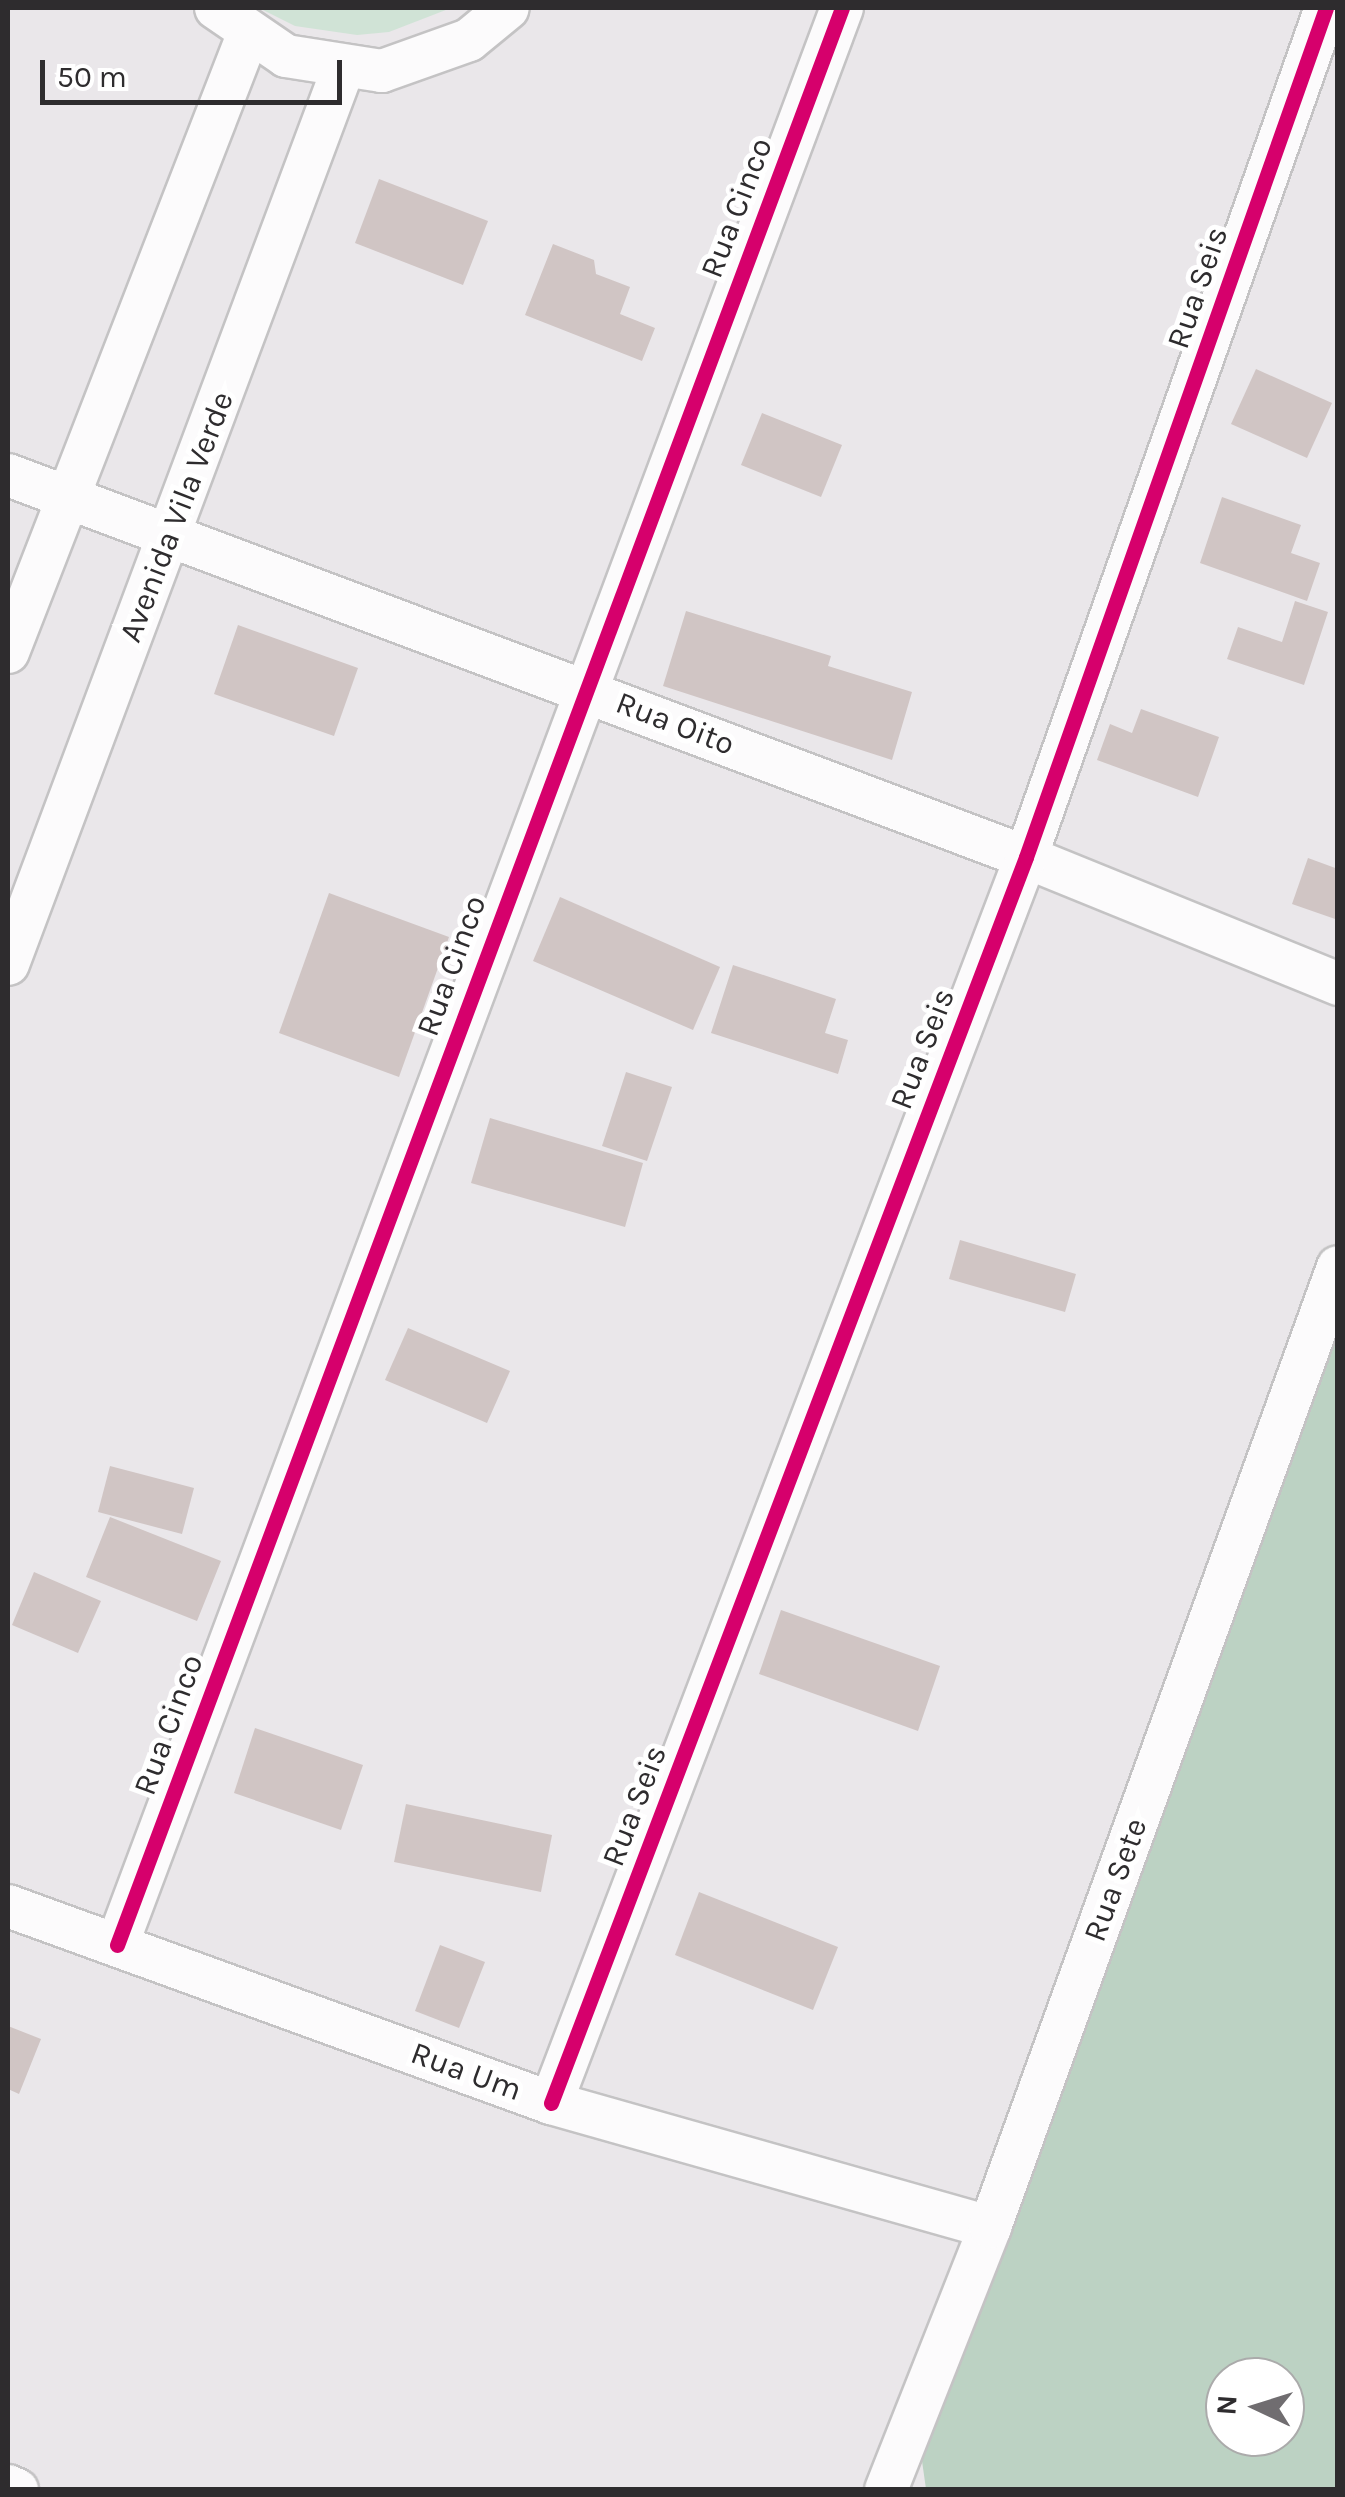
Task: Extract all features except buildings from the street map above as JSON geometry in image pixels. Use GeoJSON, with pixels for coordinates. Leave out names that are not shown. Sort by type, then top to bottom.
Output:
{"type":"FeatureCollection","features":[{"type":"Feature","properties":{"kind":"street"},"geometry":{"type":"LineString","coordinates":[[8,652],[67,496],[232,21],[286,56],[342,69],[382,70],[436,56],[469,40],[508,8]]}},
{"type":"Feature","properties":{"kind":"street","name":"Rua Cinco"},"geometry":{"type":"LineString","coordinates":[[116,1945],[842,8]]}},
{"type":"Feature","properties":{"kind":"street","name":"Rua Seis"},"geometry":{"type":"LineString","coordinates":[[551,2102],[1026,857],[1326,8]]}},
{"type":"Feature","properties":{"kind":"street","name":"Avenida Vila Verde"},"geometry":{"type":"LineString","coordinates":[[8,964],[342,69]]}},
{"type":"Feature","properties":{"kind":"street","name":"Rua Oito"},"geometry":{"type":"LineString","coordinates":[[8,475],[1026,857],[1338,984]]}},
{"type":"Feature","properties":{"kind":"street","name":"Rua Sete"},"geometry":{"type":"LineString","coordinates":[[886,2490],[990,2227],[1338,1267]]}},
{"type":"Feature","properties":{"kind":"street","name":"Rua Um"},"geometry":{"type":"LineString","coordinates":[[8,1906],[551,2102],[990,2227]]}},
{"type":"Feature","properties":{"kind":"street"},"geometry":{"type":"LineString","coordinates":[[8,2486],[17,2490]]}},
{"type":"Feature","properties":{"kind":"green space"},"geometry":{"type":"Polygon","coordinates":[[[259,8],[451,8],[389,32],[357,35],[295,26],[259,8]]]}},
{"type":"Feature","properties":{"kind":"green space"},"geometry":{"type":"Polygon","coordinates":[[[1337,1327],[1337,2489],[926,2489],[920,2447],[1337,1327]]]}},
{"type":"Feature","properties":{"kind":"cycle path"},"geometry":{"type":"LineString","coordinates":[[117,1945],[842,8]]}},
{"type":"Feature","properties":{"kind":"cycle path"},"geometry":{"type":"LineString","coordinates":[[551,2103],[1026,857],[1326,8]]}}]}
